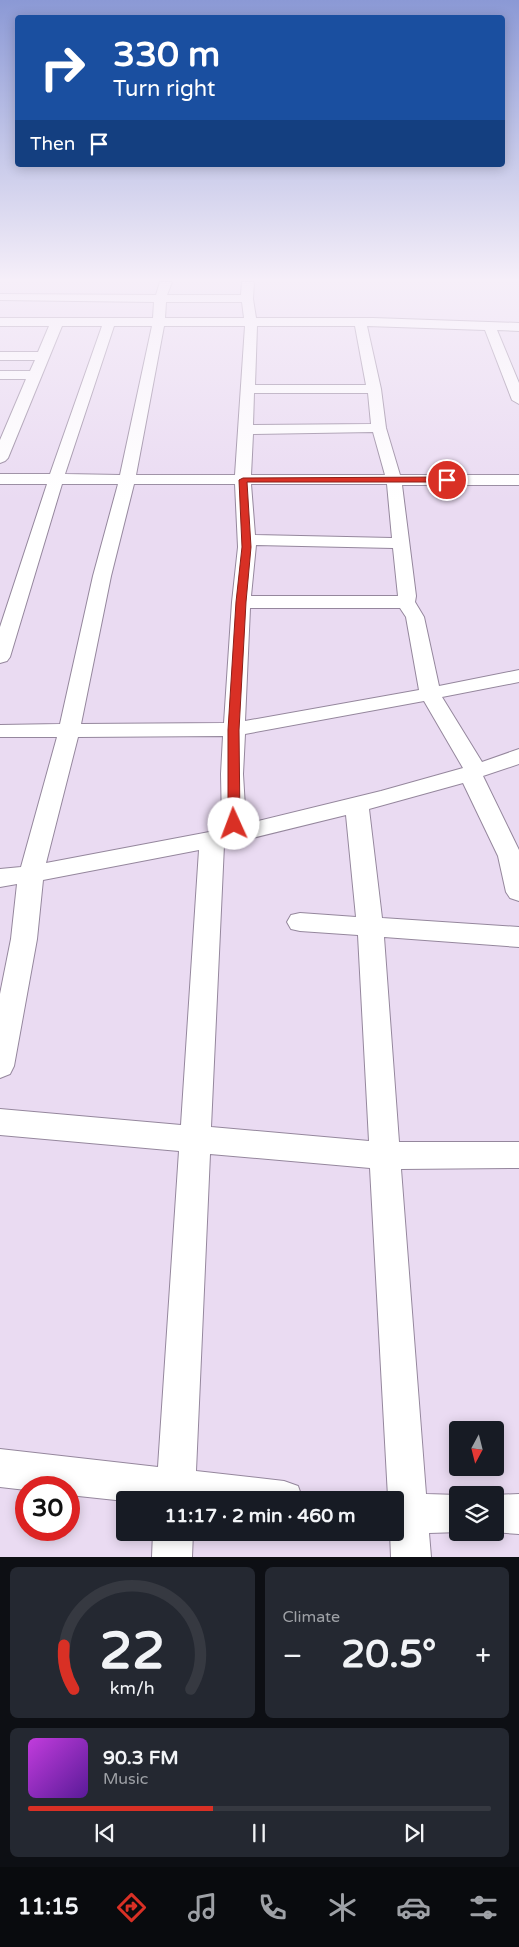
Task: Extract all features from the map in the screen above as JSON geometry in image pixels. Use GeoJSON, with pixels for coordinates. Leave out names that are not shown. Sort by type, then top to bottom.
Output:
{"type":"FeatureCollection","features":[{"type":"Feature","properties":{"kind":"street"},"geometry":{"type":"LineString","coordinates":[[0,657],[98,355]]}},
{"type":"Feature","properties":{"kind":"street"},"geometry":{"type":"LineString","coordinates":[[0,1066],[24,939],[34,869],[68,732],[102,576],[127,480],[152,355]]}},
{"type":"Feature","properties":{"kind":"street"},"geometry":{"type":"LineString","coordinates":[[234,824],[234,730],[241,602],[247,540],[243,480],[249,355]]}},
{"type":"Feature","properties":{"kind":"street"},"geometry":{"type":"LineString","coordinates":[[367,355],[379,428],[394,480],[407,596],[406,602],[415,617],[430,694],[471,769],[505,846],[519,892]]}},
{"type":"Feature","properties":{"kind":"street"},"geometry":{"type":"LineString","coordinates":[[501,355],[519,400]]}},
{"type":"Feature","properties":{"kind":"street"},"geometry":{"type":"LineString","coordinates":[[0,356],[42,356],[35,375],[6,426],[0,458]]}},
{"type":"Feature","properties":{"kind":"street"},"geometry":{"type":"LineString","coordinates":[[0,375],[35,375]]}},
{"type":"Feature","properties":{"kind":"street"},"geometry":{"type":"LineString","coordinates":[[247,389],[374,390]]}},
{"type":"Feature","properties":{"kind":"street"},"geometry":{"type":"LineString","coordinates":[[245,430],[379,428]]}},
{"type":"Feature","properties":{"kind":"street"},"geometry":{"type":"LineString","coordinates":[[0,479],[519,480]]}},
{"type":"Feature","properties":{"kind":"street"},"geometry":{"type":"LineString","coordinates":[[247,540],[400,543]]}},
{"type":"Feature","properties":{"kind":"street"},"geometry":{"type":"LineString","coordinates":[[241,602],[406,602]]}},
{"type":"Feature","properties":{"kind":"street"},"geometry":{"type":"LineString","coordinates":[[0,731],[234,730],[519,676]]}},
{"type":"Feature","properties":{"kind":"street"},"geometry":{"type":"LineString","coordinates":[[0,868],[34,869],[212,839],[419,790],[519,747]]}},
{"type":"Feature","properties":{"kind":"street"},"geometry":{"type":"LineString","coordinates":[[0,878],[471,769],[519,756]]}},
{"type":"Feature","properties":{"kind":"street"},"geometry":{"type":"LineString","coordinates":[[357,805],[370,927],[386,1156],[401,1491]]}},
{"type":"Feature","properties":{"kind":"street"},"geometry":{"type":"LineString","coordinates":[[175,1491],[212,839]]}},
{"type":"Feature","properties":{"kind":"street"},"geometry":{"type":"LineString","coordinates":[[300,922],[519,936]]}},
{"type":"Feature","properties":{"kind":"street"},"geometry":{"type":"LineString","coordinates":[[0,1122],[386,1156],[519,1155]]}},
{"type":"Feature","properties":{"kind":"street"},"geometry":{"type":"LineString","coordinates":[[0,1468],[155,1491]]}},
{"type":"Feature","properties":{"kind":"street"},"geometry":{"type":"LineString","coordinates":[[404,1513],[449,1514]]}},
{"type":"Feature","properties":{"kind":"street"},"geometry":{"type":"LineString","coordinates":[[504,1514],[519,1514]]}},
{"type":"Feature","properties":{"kind":"street"},"geometry":{"type":"LineString","coordinates":[[404,1523],[411,1557]]}},
{"type":"Feature","properties":{"kind":"street"},"geometry":{"type":"LineString","coordinates":[[172,1557],[173,1541]]}},
{"type":"Feature","properties":{"kind":"route"},"geometry":{"type":"LineString","coordinates":[[234,824],[232,774],[234,730],[241,602],[247,547],[243,480],[447,480]]}}]}
